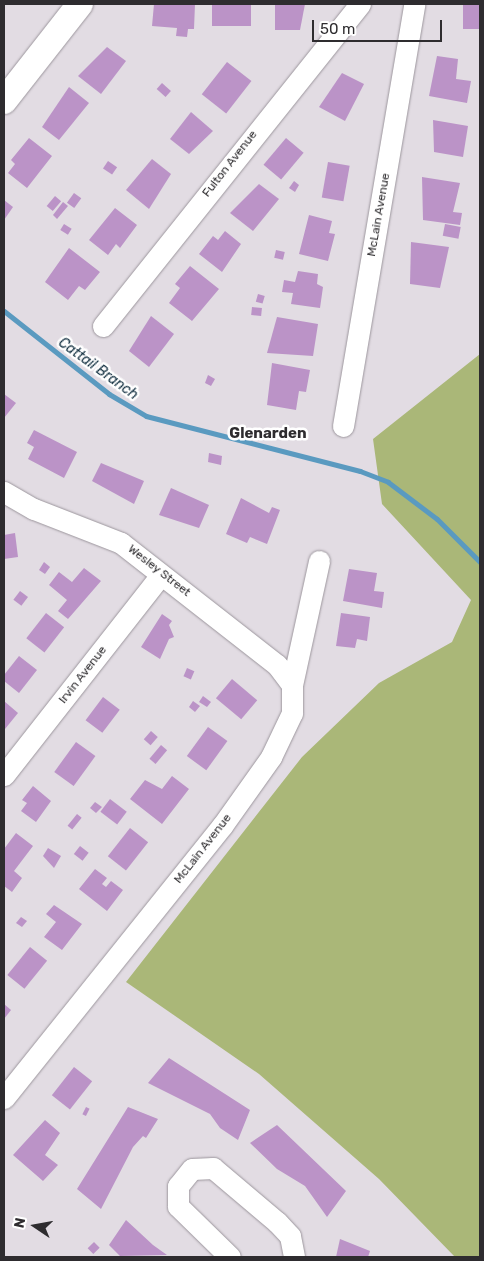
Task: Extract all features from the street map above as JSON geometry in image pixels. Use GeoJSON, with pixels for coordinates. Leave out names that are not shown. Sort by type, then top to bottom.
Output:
{"type":"FeatureCollection","features":[{"type":"Feature","properties":{"kind":"street"},"geometry":{"type":"LineString","coordinates":[[4,101],[80,4]]}},
{"type":"Feature","properties":{"kind":"street","name":"Fulton Avenue"},"geometry":{"type":"LineString","coordinates":[[102,326],[360,4]]}},
{"type":"Feature","properties":{"kind":"street","name":"McLain Avenue"},"geometry":{"type":"LineString","coordinates":[[343,426],[414,4]]}},
{"type":"Feature","properties":{"kind":"street","name":"Wesley Street"},"geometry":{"type":"LineString","coordinates":[[4,492],[45,514],[110,536],[277,665],[292,685]]}},
{"type":"Feature","properties":{"kind":"street","name":"McLain Avenue"},"geometry":{"type":"LineString","coordinates":[[5,1092],[257,779],[288,726],[292,685],[319,561]]}},
{"type":"Feature","properties":{"kind":"street","name":"Irvin Avenue"},"geometry":{"type":"LineString","coordinates":[[4,775],[161,575]]}},
{"type":"Feature","properties":{"kind":"street"},"geometry":{"type":"LineString","coordinates":[[230,1257],[178,1206],[178,1186],[192,1169],[214,1168],[277,1222],[290,1236],[294,1257]]}},
{"type":"Feature","properties":{"kind":"green space"},"geometry":{"type":"Polygon","coordinates":[[[480,354],[480,1257],[455,1257],[379,1179],[259,1074],[126,982],[302,757],[379,683],[452,642],[471,600],[382,504],[373,439],[480,354]]]}},
{"type":"Feature","properties":{"kind":"building"},"geometry":{"type":"Polygon","coordinates":[[[154,4],[195,4],[194,29],[188,29],[187,37],[176,36],[177,28],[152,26],[154,4]]]}},
{"type":"Feature","properties":{"kind":"building"},"geometry":{"type":"Polygon","coordinates":[[[212,4],[251,4],[251,26],[212,26],[212,4]]]}},
{"type":"Feature","properties":{"kind":"building"},"geometry":{"type":"Polygon","coordinates":[[[275,4],[305,4],[300,30],[275,30],[275,4]]]}},
{"type":"Feature","properties":{"kind":"building"},"geometry":{"type":"Polygon","coordinates":[[[463,4],[480,4],[480,29],[463,29],[463,4]]]}},
{"type":"Feature","properties":{"kind":"building"},"geometry":{"type":"Polygon","coordinates":[[[107,47],[126,61],[101,94],[78,76],[107,47]]]}},
{"type":"Feature","properties":{"kind":"building"},"geometry":{"type":"Polygon","coordinates":[[[437,56],[458,59],[456,79],[471,81],[467,103],[429,96],[437,56]]]}},
{"type":"Feature","properties":{"kind":"building"},"geometry":{"type":"Polygon","coordinates":[[[227,62],[251,81],[226,113],[202,94],[227,62]]]}},
{"type":"Feature","properties":{"kind":"building"},"geometry":{"type":"Polygon","coordinates":[[[342,73],[364,84],[345,121],[319,107],[342,73]]]}},
{"type":"Feature","properties":{"kind":"building"},"geometry":{"type":"Polygon","coordinates":[[[162,83],[171,91],[166,97],[157,89],[162,83]]]}},
{"type":"Feature","properties":{"kind":"building"},"geometry":{"type":"Polygon","coordinates":[[[69,87],[89,103],[59,140],[42,127],[69,87]]]}},
{"type":"Feature","properties":{"kind":"building"},"geometry":{"type":"Polygon","coordinates":[[[191,112],[213,131],[189,154],[170,139],[191,112]]]}},
{"type":"Feature","properties":{"kind":"building"},"geometry":{"type":"Polygon","coordinates":[[[433,120],[468,126],[463,157],[434,152],[433,120]]]}},
{"type":"Feature","properties":{"kind":"building"},"geometry":{"type":"Polygon","coordinates":[[[29,138],[52,156],[27,188],[8,173],[15,164],[11,160],[29,138]]]}},
{"type":"Feature","properties":{"kind":"building"},"geometry":{"type":"Polygon","coordinates":[[[286,138],[304,153],[281,180],[264,165],[286,138]]]}},
{"type":"Feature","properties":{"kind":"building"},"geometry":{"type":"Polygon","coordinates":[[[152,159],[171,174],[149,209],[126,190],[152,159]]]}},
{"type":"Feature","properties":{"kind":"building"},"geometry":{"type":"Polygon","coordinates":[[[108,161],[117,167],[112,175],[103,168],[108,161]]]}},
{"type":"Feature","properties":{"kind":"building"},"geometry":{"type":"Polygon","coordinates":[[[328,162],[350,166],[343,201],[322,197],[328,162]]]}},
{"type":"Feature","properties":{"kind":"building"},"geometry":{"type":"Polygon","coordinates":[[[422,177],[460,183],[453,212],[462,213],[460,225],[423,220],[422,177]]]}},
{"type":"Feature","properties":{"kind":"building"},"geometry":{"type":"Polygon","coordinates":[[[294,181],[299,185],[295,192],[289,188],[294,181]]]}},
{"type":"Feature","properties":{"kind":"building"},"geometry":{"type":"Polygon","coordinates":[[[259,184],[279,199],[253,231],[230,213],[259,184]]]}},
{"type":"Feature","properties":{"kind":"building"},"geometry":{"type":"Polygon","coordinates":[[[74,193],[81,198],[74,208],[67,203],[74,193]]]}},
{"type":"Feature","properties":{"kind":"building"},"geometry":{"type":"Polygon","coordinates":[[[55,196],[61,201],[53,211],[47,206],[55,196]]]}},
{"type":"Feature","properties":{"kind":"building"},"geometry":{"type":"Polygon","coordinates":[[[4,200],[13,207],[4,220],[4,200]]]}},
{"type":"Feature","properties":{"kind":"building"},"geometry":{"type":"Polygon","coordinates":[[[63,202],[68,206],[57,219],[53,215],[63,202]]]}},
{"type":"Feature","properties":{"kind":"building"},"geometry":{"type":"Polygon","coordinates":[[[115,208],[137,225],[120,248],[116,244],[108,255],[89,240],[115,208]]]}},
{"type":"Feature","properties":{"kind":"building"},"geometry":{"type":"Polygon","coordinates":[[[309,215],[332,221],[329,233],[335,234],[328,261],[299,254],[309,215]]]}},
{"type":"Feature","properties":{"kind":"building"},"geometry":{"type":"Polygon","coordinates":[[[64,224],[72,229],[68,235],[60,230],[64,224]]]}},
{"type":"Feature","properties":{"kind":"building"},"geometry":{"type":"Polygon","coordinates":[[[445,224],[461,227],[458,239],[443,236],[445,224]]]}},
{"type":"Feature","properties":{"kind":"building"},"geometry":{"type":"Polygon","coordinates":[[[225,231],[241,244],[222,272],[199,254],[213,236],[218,240],[225,231]]]}},
{"type":"Feature","properties":{"kind":"building"},"geometry":{"type":"Polygon","coordinates":[[[411,242],[449,247],[440,288],[410,284],[411,242]]]}},
{"type":"Feature","properties":{"kind":"building"},"geometry":{"type":"Polygon","coordinates":[[[69,248],[100,272],[85,290],[79,286],[68,300],[45,282],[69,248]]]}},
{"type":"Feature","properties":{"kind":"building"},"geometry":{"type":"Polygon","coordinates":[[[276,250],[285,252],[283,260],[274,258],[276,250]]]}},
{"type":"Feature","properties":{"kind":"building"},"geometry":{"type":"Polygon","coordinates":[[[190,266],[219,289],[192,321],[169,303],[180,288],[175,284],[190,266]]]}},
{"type":"Feature","properties":{"kind":"building"},"geometry":{"type":"Polygon","coordinates":[[[298,271],[318,274],[317,284],[323,287],[320,308],[291,304],[293,293],[282,292],[284,280],[295,282],[298,271]]]}},
{"type":"Feature","properties":{"kind":"building"},"geometry":{"type":"Polygon","coordinates":[[[258,294],[265,296],[263,304],[256,302],[258,294]]]}},
{"type":"Feature","properties":{"kind":"building"},"geometry":{"type":"Polygon","coordinates":[[[252,307],[262,308],[261,316],[251,315],[252,307]]]}},
{"type":"Feature","properties":{"kind":"building"},"geometry":{"type":"Polygon","coordinates":[[[151,316],[174,334],[149,367],[129,351],[151,316]]]}},
{"type":"Feature","properties":{"kind":"building"},"geometry":{"type":"Polygon","coordinates":[[[277,317],[318,324],[313,356],[267,353],[277,317]]]}},
{"type":"Feature","properties":{"kind":"building"},"geometry":{"type":"Polygon","coordinates":[[[272,363],[310,370],[306,392],[299,391],[296,410],[267,405],[272,363]]]}},
{"type":"Feature","properties":{"kind":"building"},"geometry":{"type":"Polygon","coordinates":[[[208,375],[215,379],[211,386],[205,383],[208,375]]]}},
{"type":"Feature","properties":{"kind":"building"},"geometry":{"type":"Polygon","coordinates":[[[4,394],[16,403],[4,418],[4,394]]]}},
{"type":"Feature","properties":{"kind":"building"},"geometry":{"type":"Polygon","coordinates":[[[34,430],[77,452],[64,478],[28,459],[34,447],[27,443],[34,430]]]}},
{"type":"Feature","properties":{"kind":"building"},"geometry":{"type":"Polygon","coordinates":[[[209,453],[222,456],[221,465],[208,462],[209,453]]]}},
{"type":"Feature","properties":{"kind":"building"},"geometry":{"type":"Polygon","coordinates":[[[101,463],[144,481],[134,504],[92,481],[101,463]]]}},
{"type":"Feature","properties":{"kind":"building"},"geometry":{"type":"Polygon","coordinates":[[[171,488],[209,505],[199,528],[159,515],[171,488]]]}},
{"type":"Feature","properties":{"kind":"building"},"geometry":{"type":"Polygon","coordinates":[[[241,498],[269,513],[272,507],[280,510],[267,544],[250,537],[247,543],[226,534],[241,498]]]}},
{"type":"Feature","properties":{"kind":"building"},"geometry":{"type":"Polygon","coordinates":[[[15,533],[18,557],[4,559],[4,535],[15,533]]]}},
{"type":"Feature","properties":{"kind":"building"},"geometry":{"type":"Polygon","coordinates":[[[44,562],[50,567],[45,574],[39,570],[44,562]]]}},
{"type":"Feature","properties":{"kind":"building"},"geometry":{"type":"Polygon","coordinates":[[[84,568],[101,581],[68,619],[58,611],[67,600],[49,585],[59,572],[72,582],[84,568]]]}},
{"type":"Feature","properties":{"kind":"building"},"geometry":{"type":"Polygon","coordinates":[[[349,569],[377,573],[374,591],[384,592],[382,608],[343,601],[349,569]]]}},
{"type":"Feature","properties":{"kind":"building"},"geometry":{"type":"Polygon","coordinates":[[[20,591],[28,597],[21,606],[13,600],[20,591]]]}},
{"type":"Feature","properties":{"kind":"building"},"geometry":{"type":"Polygon","coordinates":[[[46,613],[64,627],[44,652],[26,638],[46,613]]]}},
{"type":"Feature","properties":{"kind":"building"},"geometry":{"type":"Polygon","coordinates":[[[341,613],[370,617],[367,641],[357,639],[355,648],[336,646],[341,613]]]}},
{"type":"Feature","properties":{"kind":"building"},"geometry":{"type":"Polygon","coordinates":[[[162,614],[172,621],[169,625],[174,637],[169,639],[160,659],[141,647],[162,614]]]}},
{"type":"Feature","properties":{"kind":"building"},"geometry":{"type":"Polygon","coordinates":[[[19,656],[37,670],[19,693],[4,681],[4,675],[19,656]]]}},
{"type":"Feature","properties":{"kind":"building"},"geometry":{"type":"Polygon","coordinates":[[[187,668],[194,671],[191,679],[183,676],[187,668]]]}},
{"type":"Feature","properties":{"kind":"building"},"geometry":{"type":"Polygon","coordinates":[[[232,679],[257,700],[241,719],[216,698],[232,679]]]}},
{"type":"Feature","properties":{"kind":"building"},"geometry":{"type":"Polygon","coordinates":[[[203,696],[211,702],[207,707],[199,702],[203,696]]]}},
{"type":"Feature","properties":{"kind":"building"},"geometry":{"type":"Polygon","coordinates":[[[103,697],[120,710],[102,733],[86,720],[103,697]]]}},
{"type":"Feature","properties":{"kind":"building"},"geometry":{"type":"Polygon","coordinates":[[[4,701],[18,713],[5,729],[4,728],[4,701]]]}},
{"type":"Feature","properties":{"kind":"building"},"geometry":{"type":"Polygon","coordinates":[[[193,701],[200,706],[195,712],[189,707],[193,701]]]}},
{"type":"Feature","properties":{"kind":"building"},"geometry":{"type":"Polygon","coordinates":[[[208,727],[227,741],[206,770],[187,756],[208,727]]]}},
{"type":"Feature","properties":{"kind":"building"},"geometry":{"type":"Polygon","coordinates":[[[151,731],[158,737],[151,745],[144,739],[151,731]]]}},
{"type":"Feature","properties":{"kind":"building"},"geometry":{"type":"Polygon","coordinates":[[[76,742],[95,756],[74,786],[54,772],[76,742]]]}},
{"type":"Feature","properties":{"kind":"building"},"geometry":{"type":"Polygon","coordinates":[[[161,745],[167,750],[156,764],[149,759],[161,745]]]}},
{"type":"Feature","properties":{"kind":"building"},"geometry":{"type":"Polygon","coordinates":[[[172,776],[189,789],[162,824],[130,799],[145,780],[162,789],[172,776]]]}},
{"type":"Feature","properties":{"kind":"building"},"geometry":{"type":"Polygon","coordinates":[[[33,786],[51,801],[36,822],[21,811],[27,803],[22,800],[33,786]]]}},
{"type":"Feature","properties":{"kind":"building"},"geometry":{"type":"Polygon","coordinates":[[[110,799],[127,812],[117,824],[100,812],[110,799]]]}},
{"type":"Feature","properties":{"kind":"building"},"geometry":{"type":"Polygon","coordinates":[[[95,802],[102,807],[96,813],[90,808],[95,802]]]}},
{"type":"Feature","properties":{"kind":"building"},"geometry":{"type":"Polygon","coordinates":[[[77,814],[82,818],[72,829],[68,826],[77,814]]]}},
{"type":"Feature","properties":{"kind":"building"},"geometry":{"type":"Polygon","coordinates":[[[130,828],[148,842],[126,871],[108,856],[130,828]]]}},
{"type":"Feature","properties":{"kind":"building"},"geometry":{"type":"Polygon","coordinates":[[[16,833],[33,846],[14,871],[22,878],[12,892],[4,886],[4,849],[16,833]]]}},
{"type":"Feature","properties":{"kind":"building"},"geometry":{"type":"Polygon","coordinates":[[[80,846],[89,853],[83,861],[74,854],[80,846]]]}},
{"type":"Feature","properties":{"kind":"building"},"geometry":{"type":"Polygon","coordinates":[[[48,848],[61,856],[54,868],[43,856],[48,848]]]}},
{"type":"Feature","properties":{"kind":"building"},"geometry":{"type":"Polygon","coordinates":[[[95,869],[107,878],[102,884],[106,887],[111,881],[123,890],[107,911],[79,889],[95,869]]]}},
{"type":"Feature","properties":{"kind":"building"},"geometry":{"type":"Polygon","coordinates":[[[54,905],[82,924],[62,950],[44,937],[56,922],[46,914],[54,905]]]}},
{"type":"Feature","properties":{"kind":"building"},"geometry":{"type":"Polygon","coordinates":[[[21,917],[27,921],[22,927],[16,923],[21,917]]]}},
{"type":"Feature","properties":{"kind":"building"},"geometry":{"type":"Polygon","coordinates":[[[30,947],[47,961],[24,989],[7,975],[30,947]]]}},
{"type":"Feature","properties":{"kind":"building"},"geometry":{"type":"Polygon","coordinates":[[[4,1004],[11,1010],[4,1019],[4,1004]]]}},
{"type":"Feature","properties":{"kind":"building"},"geometry":{"type":"Polygon","coordinates":[[[169,1058],[250,1110],[238,1140],[220,1128],[210,1114],[148,1083],[169,1058]]]}},
{"type":"Feature","properties":{"kind":"building"},"geometry":{"type":"Polygon","coordinates":[[[74,1067],[92,1081],[70,1110],[52,1095],[74,1067]]]}},
{"type":"Feature","properties":{"kind":"building"},"geometry":{"type":"Polygon","coordinates":[[[86,1107],[90,1109],[86,1116],[82,1114],[86,1107]]]}},
{"type":"Feature","properties":{"kind":"building"},"geometry":{"type":"Polygon","coordinates":[[[128,1107],[158,1119],[146,1138],[143,1136],[133,1147],[101,1209],[77,1189],[128,1107]]]}},
{"type":"Feature","properties":{"kind":"building"},"geometry":{"type":"Polygon","coordinates":[[[45,1120],[60,1133],[45,1155],[58,1165],[43,1181],[13,1155],[45,1120]]]}},
{"type":"Feature","properties":{"kind":"building"},"geometry":{"type":"Polygon","coordinates":[[[277,1125],[346,1191],[327,1217],[305,1186],[277,1169],[250,1143],[277,1125]]]}},
{"type":"Feature","properties":{"kind":"building"},"geometry":{"type":"Polygon","coordinates":[[[126,1220],[167,1255],[120,1256],[109,1245],[126,1220]]]}},
{"type":"Feature","properties":{"kind":"building"},"geometry":{"type":"Polygon","coordinates":[[[340,1239],[370,1251],[368,1257],[336,1257],[340,1239]]]}},
{"type":"Feature","properties":{"kind":"building"},"geometry":{"type":"Polygon","coordinates":[[[94,1242],[100,1248],[93,1254],[88,1248],[94,1242]]]}},
{"type":"Feature","properties":{"kind":"waterway","name":"Cattail Branch"},"geometry":{"type":"LineString","coordinates":[[4,311],[109,394],[146,416],[360,471],[388,482],[437,519],[480,562]]}},
{"type":"Feature","properties":{"kind":"district","name":"Glenarden"},"geometry":{"type":"Point","coordinates":[268,434]}}]}
